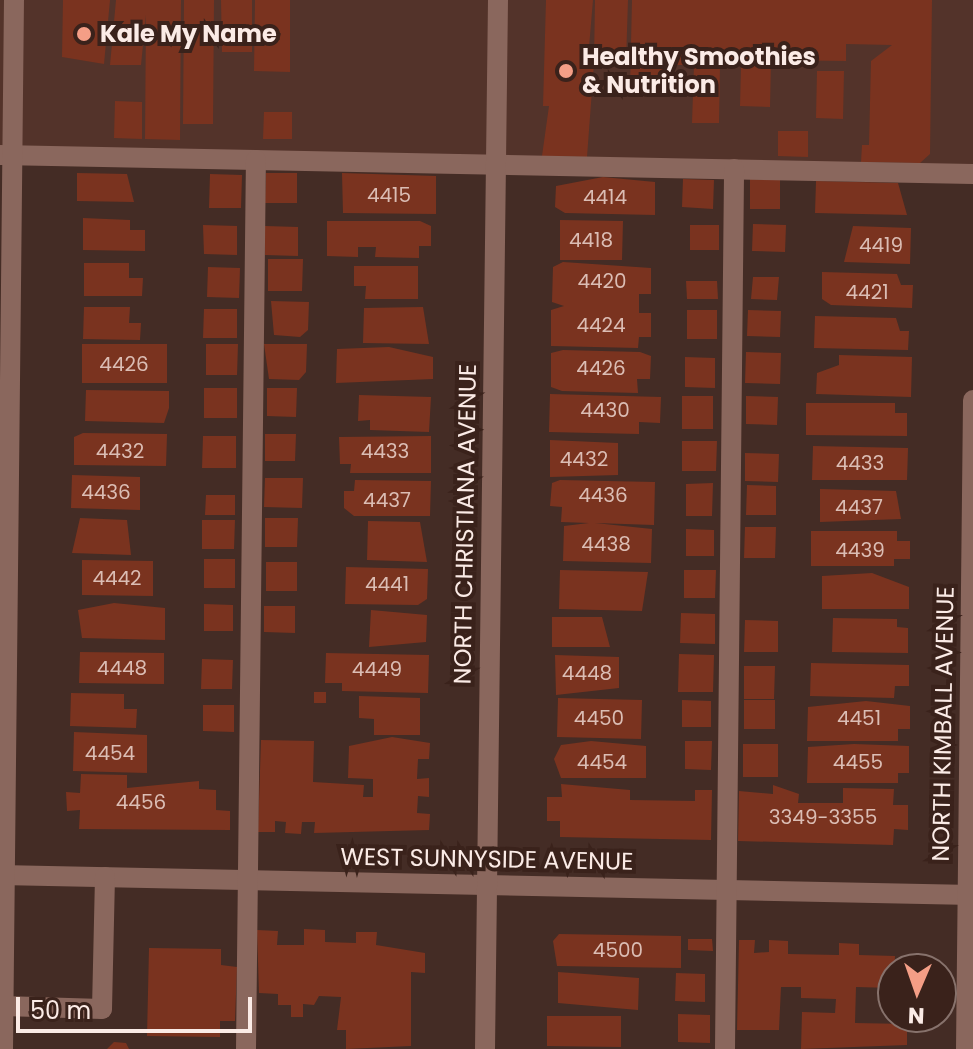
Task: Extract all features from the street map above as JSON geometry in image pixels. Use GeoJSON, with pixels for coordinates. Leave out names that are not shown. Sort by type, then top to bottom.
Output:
{"type":"FeatureCollection","features":[{"type":"Feature","properties":{"kind":"street"},"geometry":{"type":"LineString","coordinates":[[3,1049],[6,156],[14,0]]}},
{"type":"Feature","properties":{"kind":"street","name":"NORTH CHRISTIANA AVENUE"},"geometry":{"type":"LineString","coordinates":[[485,1049],[498,0]]}},
{"type":"Feature","properties":{"kind":"street"},"geometry":{"type":"LineString","coordinates":[[6,156],[973,174]]}},
{"type":"Feature","properties":{"kind":"street"},"geometry":{"type":"LineString","coordinates":[[246,1049],[256,160]]}},
{"type":"Feature","properties":{"kind":"street"},"geometry":{"type":"LineString","coordinates":[[725,1049],[734,169]]}},
{"type":"Feature","properties":{"kind":"street","name":"NORTH KIMBALL AVENUE"},"geometry":{"type":"LineString","coordinates":[[966,1049],[973,400]]}},
{"type":"Feature","properties":{"kind":"street","name":"WEST SUNNYSIDE AVENUE"},"geometry":{"type":"LineString","coordinates":[[2,875],[970,895]]}},
{"type":"Feature","properties":{"kind":"street"},"geometry":{"type":"LineString","coordinates":[[3,1006],[102,1009],[105,877]]}},
{"type":"Feature","properties":{"kind":"shaded area"},"geometry":{"type":"Polygon","coordinates":[[[0,0],[973,0],[973,178],[0,157],[0,0]]]}},
{"type":"Feature","properties":{"kind":"building","name":"Kale My Name"},"geometry":{"type":"Polygon","coordinates":[[[63,0],[110,0],[104,64],[62,57],[63,0]]]}},
{"type":"Feature","properties":{"kind":"building"},"geometry":{"type":"Polygon","coordinates":[[[116,0],[181,0],[180,140],[145,139],[146,15],[141,65],[110,65],[116,0]]]}},
{"type":"Feature","properties":{"kind":"building"},"geometry":{"type":"Polygon","coordinates":[[[184,0],[214,0],[213,124],[183,124],[184,0]]]}},
{"type":"Feature","properties":{"kind":"building"},"geometry":{"type":"Polygon","coordinates":[[[221,0],[252,0],[252,52],[222,52],[221,0]]]}},
{"type":"Feature","properties":{"kind":"building"},"geometry":{"type":"Polygon","coordinates":[[[255,0],[290,0],[290,72],[254,71],[255,0]]]}},
{"type":"Feature","properties":{"kind":"building"},"geometry":{"type":"Polygon","coordinates":[[[546,0],[593,0],[588,59],[594,60],[595,0],[628,0],[626,62],[594,63],[587,157],[542,156],[549,106],[543,106],[546,0]]]}},
{"type":"Feature","properties":{"kind":"building"},"geometry":{"type":"Polygon","coordinates":[[[632,0],[932,0],[930,154],[920,163],[861,162],[862,145],[869,145],[871,61],[892,45],[846,44],[846,61],[771,60],[770,107],[740,106],[741,66],[720,66],[719,123],[692,123],[694,65],[664,65],[663,87],[630,87],[632,0]]]}},
{"type":"Feature","properties":{"kind":"building"},"geometry":{"type":"Polygon","coordinates":[[[817,71],[844,71],[843,119],[816,118],[817,71]]]}},
{"type":"Feature","properties":{"kind":"building"},"geometry":{"type":"Polygon","coordinates":[[[115,101],[142,102],[142,139],[114,138],[115,101]]]}},
{"type":"Feature","properties":{"kind":"building"},"geometry":{"type":"Polygon","coordinates":[[[264,112],[292,112],[292,139],[263,139],[264,112]]]}},
{"type":"Feature","properties":{"kind":"building"},"geometry":{"type":"Polygon","coordinates":[[[778,131],[808,131],[808,157],[778,156],[778,131]]]}},
{"type":"Feature","properties":{"kind":"building"},"geometry":{"type":"Polygon","coordinates":[[[77,173],[127,174],[134,202],[77,201],[77,173]]]}},
{"type":"Feature","properties":{"kind":"building"},"geometry":{"type":"Polygon","coordinates":[[[266,173],[297,173],[297,203],[265,203],[266,173]]]}},
{"type":"Feature","properties":{"kind":"building"},"geometry":{"type":"Polygon","coordinates":[[[342,173],[436,176],[436,214],[343,213],[342,173]]]}},
{"type":"Feature","properties":{"kind":"building"},"geometry":{"type":"Polygon","coordinates":[[[210,174],[242,175],[241,208],[209,208],[210,174]]]}},
{"type":"Feature","properties":{"kind":"building"},"geometry":{"type":"Polygon","coordinates":[[[603,177],[655,182],[655,215],[565,213],[555,207],[556,186],[603,177]]]}},
{"type":"Feature","properties":{"kind":"building"},"geometry":{"type":"Polygon","coordinates":[[[683,179],[714,180],[713,209],[682,207],[683,179]]]}},
{"type":"Feature","properties":{"kind":"building"},"geometry":{"type":"Polygon","coordinates":[[[750,179],[780,180],[780,209],[750,209],[750,179]]]}},
{"type":"Feature","properties":{"kind":"building"},"geometry":{"type":"Polygon","coordinates":[[[816,181],[898,183],[907,215],[815,213],[816,181]]]}},
{"type":"Feature","properties":{"kind":"building"},"geometry":{"type":"Polygon","coordinates":[[[83,218],[130,220],[130,230],[145,230],[145,251],[83,250],[83,218]]]}},
{"type":"Feature","properties":{"kind":"building"},"geometry":{"type":"Polygon","coordinates":[[[560,220],[623,221],[622,260],[560,260],[560,220]]]}},
{"type":"Feature","properties":{"kind":"building"},"geometry":{"type":"Polygon","coordinates":[[[327,221],[420,221],[431,226],[431,246],[419,246],[419,258],[375,257],[376,247],[358,247],[358,257],[327,256],[327,221]]]}},
{"type":"Feature","properties":{"kind":"building"},"geometry":{"type":"Polygon","coordinates":[[[753,224],[786,225],[785,252],[752,251],[753,224]]]}},
{"type":"Feature","properties":{"kind":"building"},"geometry":{"type":"Polygon","coordinates":[[[203,225],[237,226],[237,255],[204,254],[203,225]]]}},
{"type":"Feature","properties":{"kind":"building"},"geometry":{"type":"Polygon","coordinates":[[[690,225],[719,225],[719,250],[690,250],[690,225]]]}},
{"type":"Feature","properties":{"kind":"building"},"geometry":{"type":"Polygon","coordinates":[[[265,226],[298,227],[298,256],[265,255],[265,226]]]}},
{"type":"Feature","properties":{"kind":"building"},"geometry":{"type":"Polygon","coordinates":[[[853,226],[911,228],[910,264],[844,262],[853,226]]]}},
{"type":"Feature","properties":{"kind":"building"},"geometry":{"type":"Polygon","coordinates":[[[268,259],[303,259],[302,291],[268,291],[268,259]]]}},
{"type":"Feature","properties":{"kind":"building"},"geometry":{"type":"Polygon","coordinates":[[[563,262],[651,268],[651,294],[639,294],[639,313],[651,313],[651,337],[639,337],[638,348],[551,346],[551,310],[564,306],[552,302],[553,267],[563,262]]]}},
{"type":"Feature","properties":{"kind":"building"},"geometry":{"type":"Polygon","coordinates":[[[84,263],[129,263],[129,278],[143,278],[142,296],[84,296],[84,263]]]}},
{"type":"Feature","properties":{"kind":"building"},"geometry":{"type":"Polygon","coordinates":[[[354,266],[418,266],[418,299],[365,299],[366,286],[354,286],[354,266]]]}},
{"type":"Feature","properties":{"kind":"building"},"geometry":{"type":"Polygon","coordinates":[[[208,267],[240,268],[239,298],[207,297],[208,267]]]}},
{"type":"Feature","properties":{"kind":"building"},"geometry":{"type":"Polygon","coordinates":[[[822,272],[897,274],[901,285],[913,285],[912,308],[831,305],[822,299],[822,272]]]}},
{"type":"Feature","properties":{"kind":"building"},"geometry":{"type":"Polygon","coordinates":[[[753,277],[779,277],[777,300],[751,299],[753,277]]]}},
{"type":"Feature","properties":{"kind":"building"},"geometry":{"type":"Polygon","coordinates":[[[686,281],[717,281],[718,299],[687,299],[686,281]]]}},
{"type":"Feature","properties":{"kind":"building"},"geometry":{"type":"Polygon","coordinates":[[[271,301],[309,302],[308,330],[300,337],[274,335],[271,301]]]}},
{"type":"Feature","properties":{"kind":"building"},"geometry":{"type":"Polygon","coordinates":[[[84,307],[130,307],[129,323],[141,323],[140,340],[83,339],[84,307]]]}},
{"type":"Feature","properties":{"kind":"building"},"geometry":{"type":"Polygon","coordinates":[[[423,307],[429,344],[363,343],[364,308],[423,307]]]}},
{"type":"Feature","properties":{"kind":"building"},"geometry":{"type":"Polygon","coordinates":[[[204,309],[237,309],[237,338],[203,338],[204,309]]]}},
{"type":"Feature","properties":{"kind":"building"},"geometry":{"type":"Polygon","coordinates":[[[687,310],[717,310],[717,339],[687,339],[687,310]]]}},
{"type":"Feature","properties":{"kind":"building"},"geometry":{"type":"Polygon","coordinates":[[[748,310],[781,311],[780,337],[747,336],[748,310]]]}},
{"type":"Feature","properties":{"kind":"building"},"geometry":{"type":"Polygon","coordinates":[[[815,316],[896,318],[900,331],[909,331],[908,350],[814,348],[815,316]]]}},
{"type":"Feature","properties":{"kind":"building"},"geometry":{"type":"Polygon","coordinates":[[[82,344],[167,344],[167,383],[82,383],[82,344]]]}},
{"type":"Feature","properties":{"kind":"building"},"geometry":{"type":"Polygon","coordinates":[[[206,344],[238,344],[237,375],[206,375],[206,344]]]}},
{"type":"Feature","properties":{"kind":"building"},"geometry":{"type":"Polygon","coordinates":[[[264,344],[307,344],[306,372],[299,380],[269,379],[264,344]]]}},
{"type":"Feature","properties":{"kind":"building"},"geometry":{"type":"Polygon","coordinates":[[[389,347],[433,357],[433,379],[336,383],[337,349],[389,347]]]}},
{"type":"Feature","properties":{"kind":"building"},"geometry":{"type":"Polygon","coordinates":[[[563,350],[640,352],[651,356],[650,379],[637,379],[638,393],[562,391],[551,387],[551,353],[563,350]]]}},
{"type":"Feature","properties":{"kind":"building"},"geometry":{"type":"Polygon","coordinates":[[[746,352],[781,353],[780,384],[745,383],[746,352]]]}},
{"type":"Feature","properties":{"kind":"building"},"geometry":{"type":"Polygon","coordinates":[[[839,355],[912,357],[911,397],[816,394],[817,373],[839,365],[839,355]]]}},
{"type":"Feature","properties":{"kind":"building"},"geometry":{"type":"Polygon","coordinates":[[[685,357],[715,358],[715,388],[685,387],[685,357]]]}},
{"type":"Feature","properties":{"kind":"building"},"geometry":{"type":"Polygon","coordinates":[[[204,388],[237,388],[237,418],[204,418],[204,388]]]}},
{"type":"Feature","properties":{"kind":"building"},"geometry":{"type":"Polygon","coordinates":[[[267,388],[297,388],[296,417],[267,416],[267,388]]]}},
{"type":"Feature","properties":{"kind":"building"},"geometry":{"type":"Polygon","coordinates":[[[86,390],[169,391],[169,408],[164,423],[85,421],[86,390]]]}},
{"type":"Feature","properties":{"kind":"building"},"geometry":{"type":"Polygon","coordinates":[[[550,394],[661,397],[660,423],[639,422],[639,434],[549,432],[550,394]]]}},
{"type":"Feature","properties":{"kind":"building"},"geometry":{"type":"Polygon","coordinates":[[[359,395],[431,397],[429,432],[370,430],[370,420],[358,421],[359,395]]]}},
{"type":"Feature","properties":{"kind":"building"},"geometry":{"type":"Polygon","coordinates":[[[682,396],[713,396],[713,429],[682,429],[682,396]]]}},
{"type":"Feature","properties":{"kind":"building"},"geometry":{"type":"Polygon","coordinates":[[[746,396],[778,397],[777,425],[746,424],[746,396]]]}},
{"type":"Feature","properties":{"kind":"building"},"geometry":{"type":"Polygon","coordinates":[[[806,403],[895,403],[895,413],[907,413],[907,436],[806,435],[806,403]]]}},
{"type":"Feature","properties":{"kind":"building"},"geometry":{"type":"Polygon","coordinates":[[[83,433],[167,434],[166,466],[74,465],[74,437],[83,433]]]}},
{"type":"Feature","properties":{"kind":"building"},"geometry":{"type":"Polygon","coordinates":[[[265,434],[296,434],[295,461],[265,461],[265,434]]]}},
{"type":"Feature","properties":{"kind":"building"},"geometry":{"type":"Polygon","coordinates":[[[203,436],[236,436],[236,468],[202,468],[203,436]]]}},
{"type":"Feature","properties":{"kind":"building"},"geometry":{"type":"Polygon","coordinates":[[[431,436],[431,473],[350,473],[351,464],[340,464],[339,437],[431,436]]]}},
{"type":"Feature","properties":{"kind":"building"},"geometry":{"type":"Polygon","coordinates":[[[550,440],[618,443],[618,475],[550,477],[550,440]]]}},
{"type":"Feature","properties":{"kind":"building"},"geometry":{"type":"Polygon","coordinates":[[[682,441],[717,441],[716,471],[682,471],[682,441]]]}},
{"type":"Feature","properties":{"kind":"building"},"geometry":{"type":"Polygon","coordinates":[[[813,446],[908,448],[907,480],[812,480],[813,446]]]}},
{"type":"Feature","properties":{"kind":"building"},"geometry":{"type":"Polygon","coordinates":[[[745,453],[779,454],[778,482],[745,481],[745,453]]]}},
{"type":"Feature","properties":{"kind":"building"},"geometry":{"type":"Polygon","coordinates":[[[72,475],[140,477],[140,510],[71,508],[72,475]]]}},
{"type":"Feature","properties":{"kind":"building"},"geometry":{"type":"Polygon","coordinates":[[[265,478],[303,478],[302,508],[264,507],[265,478]]]}},
{"type":"Feature","properties":{"kind":"building"},"geometry":{"type":"Polygon","coordinates":[[[355,480],[431,481],[430,516],[354,516],[344,508],[344,491],[354,491],[355,480]]]}},
{"type":"Feature","properties":{"kind":"building"},"geometry":{"type":"Polygon","coordinates":[[[560,480],[655,482],[654,525],[595,523],[652,529],[651,563],[563,561],[564,526],[589,523],[561,522],[562,507],[550,506],[552,483],[560,480]]]}},
{"type":"Feature","properties":{"kind":"building"},"geometry":{"type":"Polygon","coordinates":[[[713,483],[712,516],[686,516],[686,484],[713,483]]]}},
{"type":"Feature","properties":{"kind":"building"},"geometry":{"type":"Polygon","coordinates":[[[747,485],[776,486],[776,515],[746,515],[747,485]]]}},
{"type":"Feature","properties":{"kind":"building"},"geometry":{"type":"Polygon","coordinates":[[[820,489],[896,491],[901,519],[820,522],[820,489]]]}},
{"type":"Feature","properties":{"kind":"building"},"geometry":{"type":"Polygon","coordinates":[[[206,495],[235,495],[235,515],[205,515],[206,495]]]}},
{"type":"Feature","properties":{"kind":"building"},"geometry":{"type":"Polygon","coordinates":[[[80,518],[127,520],[131,555],[72,553],[80,518]]]}},
{"type":"Feature","properties":{"kind":"building"},"geometry":{"type":"Polygon","coordinates":[[[265,518],[298,518],[297,547],[265,547],[265,518]]]}},
{"type":"Feature","properties":{"kind":"building"},"geometry":{"type":"Polygon","coordinates":[[[202,520],[235,520],[234,549],[202,549],[202,520]]]}},
{"type":"Feature","properties":{"kind":"building"},"geometry":{"type":"Polygon","coordinates":[[[368,521],[420,522],[427,562],[367,560],[368,521]]]}},
{"type":"Feature","properties":{"kind":"building"},"geometry":{"type":"Polygon","coordinates":[[[745,527],[776,527],[775,558],[744,558],[745,527]]]}},
{"type":"Feature","properties":{"kind":"building"},"geometry":{"type":"Polygon","coordinates":[[[686,529],[714,530],[714,556],[686,556],[686,529]]]}},
{"type":"Feature","properties":{"kind":"building"},"geometry":{"type":"Polygon","coordinates":[[[811,531],[897,531],[897,541],[910,541],[910,559],[894,559],[894,566],[811,566],[811,531]]]}},
{"type":"Feature","properties":{"kind":"building"},"geometry":{"type":"Polygon","coordinates":[[[204,559],[235,559],[235,588],[204,588],[204,559]]]}},
{"type":"Feature","properties":{"kind":"building"},"geometry":{"type":"Polygon","coordinates":[[[82,560],[153,561],[153,596],[82,595],[82,560]]]}},
{"type":"Feature","properties":{"kind":"building"},"geometry":{"type":"Polygon","coordinates":[[[266,562],[297,562],[297,591],[266,591],[266,562]]]}},
{"type":"Feature","properties":{"kind":"building"},"geometry":{"type":"Polygon","coordinates":[[[346,567],[428,569],[427,599],[418,605],[345,604],[346,567]]]}},
{"type":"Feature","properties":{"kind":"building"},"geometry":{"type":"Polygon","coordinates":[[[560,570],[648,572],[642,611],[559,609],[560,570]]]}},
{"type":"Feature","properties":{"kind":"building"},"geometry":{"type":"Polygon","coordinates":[[[684,570],[716,570],[715,598],[684,598],[684,570]]]}},
{"type":"Feature","properties":{"kind":"building"},"geometry":{"type":"Polygon","coordinates":[[[872,573],[909,587],[909,609],[822,609],[822,576],[872,573]]]}},
{"type":"Feature","properties":{"kind":"building"},"geometry":{"type":"Polygon","coordinates":[[[114,603],[165,608],[165,640],[82,638],[78,610],[114,603]]]}},
{"type":"Feature","properties":{"kind":"building"},"geometry":{"type":"Polygon","coordinates":[[[204,604],[233,605],[233,631],[204,631],[204,604]]]}},
{"type":"Feature","properties":{"kind":"building"},"geometry":{"type":"Polygon","coordinates":[[[264,606],[295,606],[295,633],[264,632],[264,606]]]}},
{"type":"Feature","properties":{"kind":"building"},"geometry":{"type":"Polygon","coordinates":[[[371,610],[427,615],[426,642],[369,647],[371,610]]]}},
{"type":"Feature","properties":{"kind":"building"},"geometry":{"type":"Polygon","coordinates":[[[681,613],[715,614],[715,644],[680,643],[681,613]]]}},
{"type":"Feature","properties":{"kind":"building"},"geometry":{"type":"Polygon","coordinates":[[[552,617],[602,617],[610,647],[552,647],[552,617]]]}},
{"type":"Feature","properties":{"kind":"building"},"geometry":{"type":"Polygon","coordinates":[[[833,618],[897,619],[897,627],[908,628],[908,653],[832,652],[833,618]]]}},
{"type":"Feature","properties":{"kind":"building"},"geometry":{"type":"Polygon","coordinates":[[[745,620],[778,621],[778,652],[744,652],[745,620]]]}},
{"type":"Feature","properties":{"kind":"building"},"geometry":{"type":"Polygon","coordinates":[[[80,652],[164,653],[164,684],[79,683],[80,652]]]}},
{"type":"Feature","properties":{"kind":"building"},"geometry":{"type":"Polygon","coordinates":[[[326,653],[429,655],[428,693],[342,691],[342,683],[325,683],[326,653]]]}},
{"type":"Feature","properties":{"kind":"building"},"geometry":{"type":"Polygon","coordinates":[[[679,654],[714,655],[713,692],[678,692],[679,654]]]}},
{"type":"Feature","properties":{"kind":"building"},"geometry":{"type":"Polygon","coordinates":[[[555,655],[619,657],[619,688],[556,695],[555,655]]]}},
{"type":"Feature","properties":{"kind":"building"},"geometry":{"type":"Polygon","coordinates":[[[202,659],[233,660],[232,689],[201,689],[202,659]]]}},
{"type":"Feature","properties":{"kind":"building"},"geometry":{"type":"Polygon","coordinates":[[[811,663],[909,665],[909,686],[895,686],[894,698],[810,696],[811,663]]]}},
{"type":"Feature","properties":{"kind":"building"},"geometry":{"type":"Polygon","coordinates":[[[744,666],[775,666],[774,699],[744,699],[744,666]]]}},
{"type":"Feature","properties":{"kind":"building"},"geometry":{"type":"Polygon","coordinates":[[[314,692],[326,692],[326,703],[314,703],[314,692]]]}},
{"type":"Feature","properties":{"kind":"building"},"geometry":{"type":"Polygon","coordinates":[[[71,693],[124,694],[124,709],[137,709],[136,728],[70,726],[71,693]]]}},
{"type":"Feature","properties":{"kind":"building"},"geometry":{"type":"Polygon","coordinates":[[[359,696],[420,698],[420,735],[374,735],[374,719],[359,718],[359,696]]]}},
{"type":"Feature","properties":{"kind":"building"},"geometry":{"type":"Polygon","coordinates":[[[558,698],[642,700],[641,739],[557,737],[558,698]]]}},
{"type":"Feature","properties":{"kind":"building"},"geometry":{"type":"Polygon","coordinates":[[[682,700],[711,701],[711,727],[682,727],[682,700]]]}},
{"type":"Feature","properties":{"kind":"building"},"geometry":{"type":"Polygon","coordinates":[[[744,700],[775,700],[775,729],[744,729],[744,700]]]}},
{"type":"Feature","properties":{"kind":"building"},"geometry":{"type":"Polygon","coordinates":[[[866,701],[910,706],[910,729],[898,729],[898,741],[807,741],[808,707],[866,701]]]}},
{"type":"Feature","properties":{"kind":"building"},"geometry":{"type":"Polygon","coordinates":[[[203,705],[234,705],[234,732],[203,731],[203,705]]]}},
{"type":"Feature","properties":{"kind":"building"},"geometry":{"type":"Polygon","coordinates":[[[74,732],[147,735],[147,773],[73,771],[74,732]]]}},
{"type":"Feature","properties":{"kind":"building"},"geometry":{"type":"Polygon","coordinates":[[[392,737],[430,743],[429,759],[418,759],[417,779],[429,778],[429,797],[418,796],[417,813],[430,814],[429,830],[314,833],[315,822],[302,822],[301,834],[285,833],[286,822],[275,821],[275,832],[258,832],[261,740],[314,741],[313,782],[364,785],[363,797],[373,797],[373,779],[348,778],[349,746],[392,737]]]}},
{"type":"Feature","properties":{"kind":"building"},"geometry":{"type":"Polygon","coordinates":[[[591,741],[646,746],[646,778],[561,778],[554,759],[561,745],[591,741]]]}},
{"type":"Feature","properties":{"kind":"building"},"geometry":{"type":"Polygon","coordinates":[[[685,741],[712,741],[711,770],[685,769],[685,741]]]}},
{"type":"Feature","properties":{"kind":"building"},"geometry":{"type":"Polygon","coordinates":[[[743,744],[778,744],[778,777],[743,777],[743,744]]]}},
{"type":"Feature","properties":{"kind":"building"},"geometry":{"type":"Polygon","coordinates":[[[854,744],[909,746],[909,773],[898,773],[898,783],[807,783],[808,747],[854,744]]]}},
{"type":"Feature","properties":{"kind":"building"},"geometry":{"type":"Polygon","coordinates":[[[81,774],[127,775],[127,788],[199,781],[199,789],[216,790],[216,810],[230,811],[230,830],[79,829],[80,810],[67,811],[66,792],[80,793],[81,774]]]}},
{"type":"Feature","properties":{"kind":"building"},"geometry":{"type":"Polygon","coordinates":[[[561,784],[630,790],[630,800],[695,801],[695,790],[712,790],[711,840],[560,837],[560,821],[547,821],[547,797],[562,797],[561,784]]]}},
{"type":"Feature","properties":{"kind":"building"},"geometry":{"type":"Polygon","coordinates":[[[773,785],[799,794],[798,803],[843,803],[843,788],[894,789],[893,805],[908,805],[908,830],[894,829],[893,845],[738,841],[739,791],[773,794],[773,785]]]}},
{"type":"Feature","properties":{"kind":"building"},"geometry":{"type":"Polygon","coordinates":[[[304,929],[325,930],[325,942],[356,943],[356,932],[377,932],[376,945],[425,953],[425,973],[411,972],[411,1046],[346,1049],[346,1030],[337,1030],[341,997],[319,996],[314,1005],[303,1004],[303,1017],[291,1017],[291,1005],[278,1005],[278,994],[259,993],[257,930],[278,931],[277,945],[304,945],[304,929]]]}},
{"type":"Feature","properties":{"kind":"building"},"geometry":{"type":"Polygon","coordinates":[[[559,934],[681,936],[681,968],[557,966],[553,941],[559,934]]]}},
{"type":"Feature","properties":{"kind":"building"},"geometry":{"type":"Polygon","coordinates":[[[688,939],[712,939],[713,951],[688,950],[688,939]]]}},
{"type":"Feature","properties":{"kind":"building"},"geometry":{"type":"Polygon","coordinates":[[[739,940],[755,940],[754,953],[769,952],[769,940],[788,941],[788,954],[839,955],[839,943],[859,944],[859,955],[877,956],[877,988],[856,987],[855,1023],[877,1023],[877,1033],[907,1033],[907,1045],[801,1049],[802,1012],[835,1013],[836,999],[801,998],[801,987],[781,987],[779,1030],[737,1030],[739,940]]]}},
{"type":"Feature","properties":{"kind":"building"},"geometry":{"type":"Polygon","coordinates":[[[149,948],[221,949],[221,965],[237,967],[235,1021],[220,1021],[220,1037],[147,1036],[149,948]]]}},
{"type":"Feature","properties":{"kind":"building"},"geometry":{"type":"Polygon","coordinates":[[[558,972],[639,978],[638,1010],[558,1003],[558,972]]]}},
{"type":"Feature","properties":{"kind":"building"},"geometry":{"type":"Polygon","coordinates":[[[676,973],[705,974],[705,1002],[675,1001],[676,973]]]}},
{"type":"Feature","properties":{"kind":"building"},"geometry":{"type":"Polygon","coordinates":[[[678,1014],[710,1015],[710,1043],[678,1042],[678,1014]]]}},
{"type":"Feature","properties":{"kind":"building"},"geometry":{"type":"Polygon","coordinates":[[[547,1016],[621,1016],[621,1047],[547,1046],[547,1016]]]}},
{"type":"Feature","properties":{"kind":"building"},"geometry":{"type":"Polygon","coordinates":[[[114,1042],[126,1043],[129,1049],[107,1049],[114,1042]]]}},
{"type":"Feature","properties":{"kind":"place","name":"Kale My Name"},"geometry":{"type":"Point","coordinates":[84,34]}},
{"type":"Feature","properties":{"kind":"place","name":"Healthy Smoothies & Nutrition"},"geometry":{"type":"Point","coordinates":[566,71]}}]}
